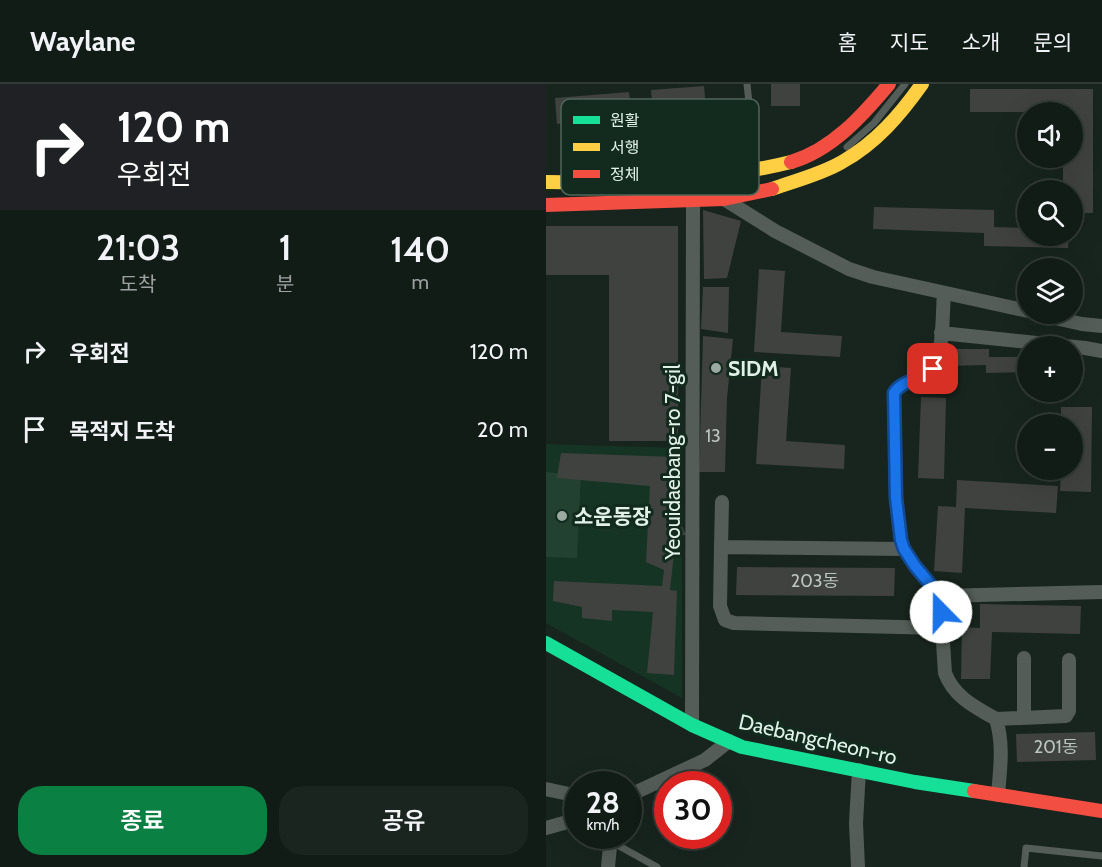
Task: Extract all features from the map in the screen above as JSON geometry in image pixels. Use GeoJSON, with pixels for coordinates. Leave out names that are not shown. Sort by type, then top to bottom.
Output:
{"type":"FeatureCollection","features":[{"type":"Feature","properties":{"kind":"main road"},"geometry":{"type":"LineString","coordinates":[[759,168],[799,159],[828,143],[847,130],[889,84]]}},
{"type":"Feature","properties":{"kind":"main road"},"geometry":{"type":"LineString","coordinates":[[759,192],[842,163],[871,142],[903,111],[922,84]]}},
{"type":"Feature","properties":{"kind":"main road"},"geometry":{"type":"LineString","coordinates":[[546,205],[724,199],[744,195]]}},
{"type":"Feature","properties":{"kind":"main road","name":"Daebangcheon-ro"},"geometry":{"type":"LineString","coordinates":[[546,644],[692,725],[742,747],[998,795],[1102,811]]}},
{"type":"Feature","properties":{"kind":"street","name":"Yeouidaebang-ro 7-gil"},"geometry":{"type":"LineString","coordinates":[[692,725],[693,199]]}},
{"type":"Feature","properties":{"kind":"street"},"geometry":{"type":"LineString","coordinates":[[724,199],[775,231],[849,269],[873,277],[1017,309]]}},
{"type":"Feature","properties":{"kind":"street"},"geometry":{"type":"LineString","coordinates":[[944,293],[940,347],[933,369],[921,378],[902,384],[894,393],[896,498],[904,549],[940,596],[945,673],[950,685],[964,700],[996,719],[1066,716],[1070,711],[1069,660]]}},
{"type":"Feature","properties":{"kind":"street"},"geometry":{"type":"LineString","coordinates":[[1082,324],[1102,326]]}},
{"type":"Feature","properties":{"kind":"street"},"geometry":{"type":"LineString","coordinates":[[941,333],[1102,351]]}},
{"type":"Feature","properties":{"kind":"street"},"geometry":{"type":"LineString","coordinates":[[722,502],[720,606],[725,620],[734,623],[942,628]]}},
{"type":"Feature","properties":{"kind":"street"},"geometry":{"type":"LineString","coordinates":[[721,547],[904,549]]}},
{"type":"Feature","properties":{"kind":"street"},"geometry":{"type":"LineString","coordinates":[[940,596],[1102,592]]}},
{"type":"Feature","properties":{"kind":"street"},"geometry":{"type":"LineString","coordinates":[[1024,658],[1024,718]]}},
{"type":"Feature","properties":{"kind":"street"},"geometry":{"type":"LineString","coordinates":[[996,719],[1001,735],[1002,752],[998,795]]}},
{"type":"Feature","properties":{"kind":"street"},"geometry":{"type":"LineString","coordinates":[[642,789],[705,760],[729,741]]}},
{"type":"Feature","properties":{"kind":"street"},"geometry":{"type":"LineString","coordinates":[[858,867],[856,823],[859,770]]}},
{"type":"Feature","properties":{"kind":"street"},"geometry":{"type":"LineString","coordinates":[[546,789],[564,792]]}},
{"type":"Feature","properties":{"kind":"street"},"geometry":{"type":"LineString","coordinates":[[546,828],[564,823]]}},
{"type":"Feature","properties":{"kind":"street"},"geometry":{"type":"LineString","coordinates":[[608,867],[610,849]]}},
{"type":"Feature","properties":{"kind":"lane"},"geometry":{"type":"LineString","coordinates":[[747,84],[749,99]]}},
{"type":"Feature","properties":{"kind":"lane"},"geometry":{"type":"LineString","coordinates":[[818,173],[869,127],[904,84]]}},
{"type":"Feature","properties":{"kind":"lane"},"geometry":{"type":"LineString","coordinates":[[1024,867],[1026,848],[1102,856]]}},
{"type":"Feature","properties":{"kind":"lane"},"geometry":{"type":"LineString","coordinates":[[628,849],[657,867]]}},
{"type":"Feature","properties":{"kind":"shaded area"},"geometry":{"type":"Polygon","coordinates":[[[546,444],[682,448],[682,698],[546,623],[546,444]]]}},
{"type":"Feature","properties":{"kind":"shaded area","name":"소운동장"},"geometry":{"type":"Polygon","coordinates":[[[546,472],[581,475],[577,558],[546,557],[546,472]]]}},
{"type":"Feature","properties":{"kind":"building"},"geometry":{"type":"Polygon","coordinates":[[[771,84],[800,84],[800,106],[771,106],[771,84]]]}},
{"type":"Feature","properties":{"kind":"building"},"geometry":{"type":"Polygon","coordinates":[[[704,86],[705,99],[652,99],[651,90],[704,86]]]}},
{"type":"Feature","properties":{"kind":"building"},"geometry":{"type":"Polygon","coordinates":[[[970,89],[1093,89],[1093,213],[1083,213],[1083,180],[1063,180],[1063,168],[1083,168],[1083,102],[1017,102],[1017,112],[970,112],[970,89]]]}},
{"type":"Feature","properties":{"kind":"building"},"geometry":{"type":"Polygon","coordinates":[[[629,92],[630,99],[561,99],[561,124],[557,124],[555,98],[629,92]]]}},
{"type":"Feature","properties":{"kind":"building"},"geometry":{"type":"Polygon","coordinates":[[[874,207],[994,210],[994,227],[1017,228],[1017,246],[1068,246],[1068,248],[984,246],[984,233],[873,229],[874,207]]]}},
{"type":"Feature","properties":{"kind":"building"},"geometry":{"type":"Polygon","coordinates":[[[703,210],[741,221],[727,278],[704,279],[703,210]]]}},
{"type":"Feature","properties":{"kind":"building"},"geometry":{"type":"Polygon","coordinates":[[[546,226],[678,226],[678,441],[609,441],[609,275],[546,275],[546,226]]]}},
{"type":"Feature","properties":{"kind":"building"},"geometry":{"type":"Polygon","coordinates":[[[759,269],[785,271],[781,332],[842,336],[840,357],[754,352],[759,269]]]}},
{"type":"Feature","properties":{"kind":"building"},"geometry":{"type":"Polygon","coordinates":[[[703,287],[729,287],[728,333],[701,329],[703,287]]]}},
{"type":"Feature","properties":{"kind":"building"},"geometry":{"type":"Polygon","coordinates":[[[703,336],[733,339],[727,398],[725,472],[699,472],[703,336]]]}},
{"type":"Feature","properties":{"kind":"building"},"geometry":{"type":"Polygon","coordinates":[[[946,349],[989,349],[989,357],[1017,357],[1017,372],[986,373],[986,365],[946,366],[946,349]]]}},
{"type":"Feature","properties":{"kind":"building"},"geometry":{"type":"Polygon","coordinates":[[[762,366],[791,368],[786,441],[845,445],[844,469],[756,464],[762,366]]]}},
{"type":"Feature","properties":{"kind":"building"},"geometry":{"type":"Polygon","coordinates":[[[921,397],[946,398],[944,479],[918,478],[921,397]]]}},
{"type":"Feature","properties":{"kind":"building"},"geometry":{"type":"Polygon","coordinates":[[[1061,407],[1092,407],[1091,492],[1060,491],[1061,480],[1083,480],[1083,414],[1061,414],[1061,407]]]}},
{"type":"Feature","properties":{"kind":"building"},"geometry":{"type":"Polygon","coordinates":[[[561,453],[675,457],[677,516],[686,535],[676,535],[670,590],[677,591],[674,675],[647,673],[653,612],[612,610],[612,621],[582,618],[582,607],[553,601],[554,581],[662,586],[664,570],[646,562],[650,486],[557,478],[561,453]]]}},
{"type":"Feature","properties":{"kind":"building"},"geometry":{"type":"Polygon","coordinates":[[[957,480],[1058,486],[1056,513],[965,508],[962,573],[934,571],[938,506],[956,507],[957,480]]]}},
{"type":"Feature","properties":{"kind":"building"},"geometry":{"type":"Polygon","coordinates":[[[737,567],[895,568],[894,596],[736,595],[737,567]]]}},
{"type":"Feature","properties":{"kind":"building"},"geometry":{"type":"Polygon","coordinates":[[[980,604],[1081,606],[1080,634],[992,632],[990,679],[961,679],[962,627],[980,628],[980,604]]]}},
{"type":"Feature","properties":{"kind":"building"},"geometry":{"type":"Polygon","coordinates":[[[1095,732],[1096,760],[1017,762],[1016,734],[1095,732]]]}},
{"type":"Feature","properties":{"kind":"traffic: fast"},"geometry":{"type":"LineString","coordinates":[[546,643],[692,725],[742,747],[915,782],[974,791]]}},
{"type":"Feature","properties":{"kind":"traffic: slow"},"geometry":{"type":"LineString","coordinates":[[772,189],[826,170],[866,146],[887,128],[922,84]]}},
{"type":"Feature","properties":{"kind":"traffic: slow"},"geometry":{"type":"LineString","coordinates":[[759,169],[791,162]]}},
{"type":"Feature","properties":{"kind":"traffic: slow"},"geometry":{"type":"LineString","coordinates":[[546,182],[561,182]]}},
{"type":"Feature","properties":{"kind":"traffic: jam"},"geometry":{"type":"LineString","coordinates":[[791,162],[820,149],[846,130],[889,84]]}},
{"type":"Feature","properties":{"kind":"traffic: jam"},"geometry":{"type":"LineString","coordinates":[[759,192],[772,189]]}},
{"type":"Feature","properties":{"kind":"traffic: jam"},"geometry":{"type":"LineString","coordinates":[[546,205],[724,199],[743,195]]}},
{"type":"Feature","properties":{"kind":"traffic: jam"},"geometry":{"type":"LineString","coordinates":[[974,791],[1102,811]]}},
{"type":"Feature","properties":{"kind":"place","name":"SIDM"},"geometry":{"type":"Point","coordinates":[716,368]}},
{"type":"Feature","properties":{"kind":"place","name":"소운동장"},"geometry":{"type":"Point","coordinates":[562,516]}},
{"type":"Feature","properties":{"kind":"route"},"geometry":{"type":"LineString","coordinates":[[933,369],[921,378],[902,384],[894,393],[894,450],[901,540],[915,566],[940,596],[941,612]]}}]}
